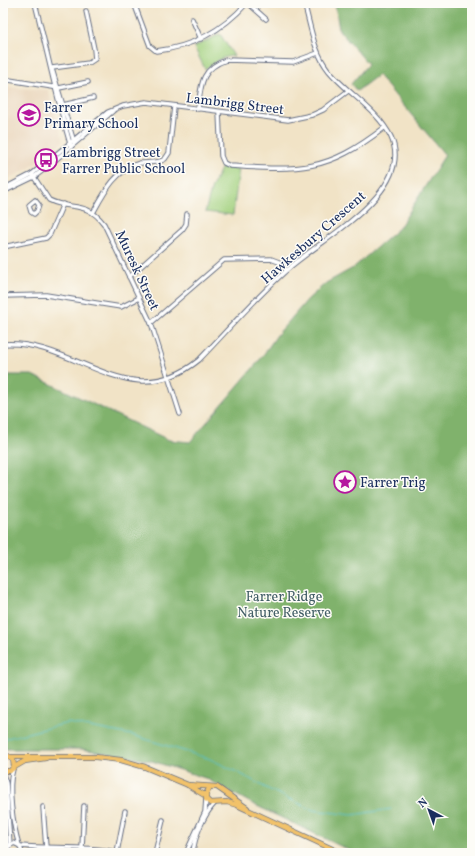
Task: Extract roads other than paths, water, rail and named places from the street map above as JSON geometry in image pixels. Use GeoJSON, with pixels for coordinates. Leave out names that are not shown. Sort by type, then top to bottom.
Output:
{"type":"FeatureCollection","features":[{"type":"Feature","properties":{"kind":"main road"},"geometry":{"type":"LineString","coordinates":[[5,757],[95,756],[121,760],[145,768],[188,786],[210,802],[233,804],[250,810],[341,853]]}},
{"type":"Feature","properties":{"kind":"main road"},"geometry":{"type":"LineString","coordinates":[[5,757],[14,761],[13,769]]}},
{"type":"Feature","properties":{"kind":"main road"},"geometry":{"type":"LineString","coordinates":[[3,773],[8,772],[25,761],[47,757]]}},
{"type":"Feature","properties":{"kind":"main road"},"geometry":{"type":"LineString","coordinates":[[188,786],[217,787],[250,810]]}},
{"type":"Feature","properties":{"kind":"main road"},"geometry":{"type":"LineString","coordinates":[[206,798],[206,792],[210,787]]}},
{"type":"Feature","properties":{"kind":"main road"},"geometry":{"type":"LineString","coordinates":[[217,803],[223,795],[221,790]]}},
{"type":"Feature","properties":{"kind":"street"},"geometry":{"type":"LineString","coordinates":[[35,3],[52,68],[59,88],[72,144]]}},
{"type":"Feature","properties":{"kind":"street"},"geometry":{"type":"LineString","coordinates":[[134,3],[154,50],[175,48],[201,39],[220,28],[248,3],[266,19]]}},
{"type":"Feature","properties":{"kind":"street","name":"Hawkesbury Crescent"},"geometry":{"type":"LineString","coordinates":[[3,344],[23,343],[48,349],[108,374],[128,380],[150,381],[168,378],[186,370],[199,360],[286,270],[362,211],[384,186],[392,171],[395,154],[393,142],[384,128],[328,70],[318,53],[304,3]]}},
{"type":"Feature","properties":{"kind":"street"},"geometry":{"type":"LineString","coordinates":[[52,68],[89,63],[95,59],[86,11]]}},
{"type":"Feature","properties":{"kind":"street"},"geometry":{"type":"LineString","coordinates":[[192,19],[201,39]]}},
{"type":"Feature","properties":{"kind":"street"},"geometry":{"type":"LineString","coordinates":[[198,109],[204,77],[218,63],[226,60],[293,62],[318,53]]}},
{"type":"Feature","properties":{"kind":"street"},"geometry":{"type":"LineString","coordinates":[[52,68],[54,86],[72,144]]}},
{"type":"Feature","properties":{"kind":"street"},"geometry":{"type":"LineString","coordinates":[[3,79],[59,88],[88,82]]}},
{"type":"Feature","properties":{"kind":"street","name":"Lambrigg Street"},"geometry":{"type":"LineString","coordinates":[[3,192],[33,175],[72,144],[108,112],[123,106],[146,102],[276,120],[300,119],[323,110],[348,91]]}},
{"type":"Feature","properties":{"kind":"street"},"geometry":{"type":"LineString","coordinates":[[63,105],[93,98]]}},
{"type":"Feature","properties":{"kind":"street"},"geometry":{"type":"LineString","coordinates":[[93,213],[114,180],[121,172],[135,164],[159,162],[165,159],[168,153],[174,107]]}},
{"type":"Feature","properties":{"kind":"street"},"geometry":{"type":"LineString","coordinates":[[219,112],[222,156],[224,163],[230,166],[291,169],[315,166],[336,159],[360,146],[384,128]]}},
{"type":"Feature","properties":{"kind":"street","name":"Lambrigg Street"},"geometry":{"type":"LineString","coordinates":[[3,189],[33,175]]}},
{"type":"Feature","properties":{"kind":"street","name":"Muresk Street"},"geometry":{"type":"LineString","coordinates":[[33,175],[43,200],[83,208],[93,213],[104,224],[151,324],[180,414]]}},
{"type":"Feature","properties":{"kind":"street"},"geometry":{"type":"LineString","coordinates":[[3,247],[46,238],[50,234],[63,204]]}},
{"type":"Feature","properties":{"kind":"street"},"geometry":{"type":"LineString","coordinates":[[130,277],[182,230],[186,224],[187,214]]}},
{"type":"Feature","properties":{"kind":"street"},"geometry":{"type":"LineString","coordinates":[[151,324],[224,260],[271,259],[279,262],[286,270]]}},
{"type":"Feature","properties":{"kind":"street"},"geometry":{"type":"LineString","coordinates":[[3,296],[28,294],[46,295],[121,307],[139,298]]}},
{"type":"Feature","properties":{"kind":"street"},"geometry":{"type":"LineString","coordinates":[[13,769],[10,782],[15,830],[22,853]]}},
{"type":"Feature","properties":{"kind":"street"},"geometry":{"type":"LineString","coordinates":[[3,773],[6,783],[10,845],[7,853]]}},
{"type":"Feature","properties":{"kind":"street"},"geometry":{"type":"LineString","coordinates":[[186,853],[205,812],[206,798]]}},
{"type":"Feature","properties":{"kind":"street"},"geometry":{"type":"LineString","coordinates":[[193,853],[197,836],[208,812],[217,803]]}},
{"type":"Feature","properties":{"kind":"street"},"geometry":{"type":"LineString","coordinates":[[82,848],[84,806]]}},
{"type":"Feature","properties":{"kind":"street"},"geometry":{"type":"LineString","coordinates":[[43,807],[46,848]]}},
{"type":"Feature","properties":{"kind":"street"},"geometry":{"type":"LineString","coordinates":[[3,848],[10,845],[20,845],[46,848],[82,848],[119,852],[125,811]]}},
{"type":"Feature","properties":{"kind":"street"},"geometry":{"type":"LineString","coordinates":[[155,853],[163,820]]}},
{"type":"Feature","properties":{"kind":"street"},"geometry":{"type":"LineString","coordinates":[[28,853],[46,848]]}},
{"type":"Feature","properties":{"kind":"waterway"},"geometry":{"type":"LineString","coordinates":[[3,739],[68,723],[132,735],[210,759],[313,810],[352,815],[391,809]]}},
{"type":"Feature","properties":{"kind":"place","name":"Farrer Primary School"},"geometry":{"type":"Point","coordinates":[29,115]}},
{"type":"Feature","properties":{"kind":"place","name":"Lambrigg Street Farrer Public School"},"geometry":{"type":"Point","coordinates":[46,160]}},
{"type":"Feature","properties":{"kind":"place","name":"Farrer Trig"},"geometry":{"type":"Point","coordinates":[345,482]}},
{"type":"Feature","properties":{"kind":"park label","name":"Farrer Ridge Nature Reserve"},"geometry":{"type":"Point","coordinates":[284,604]}}]}
